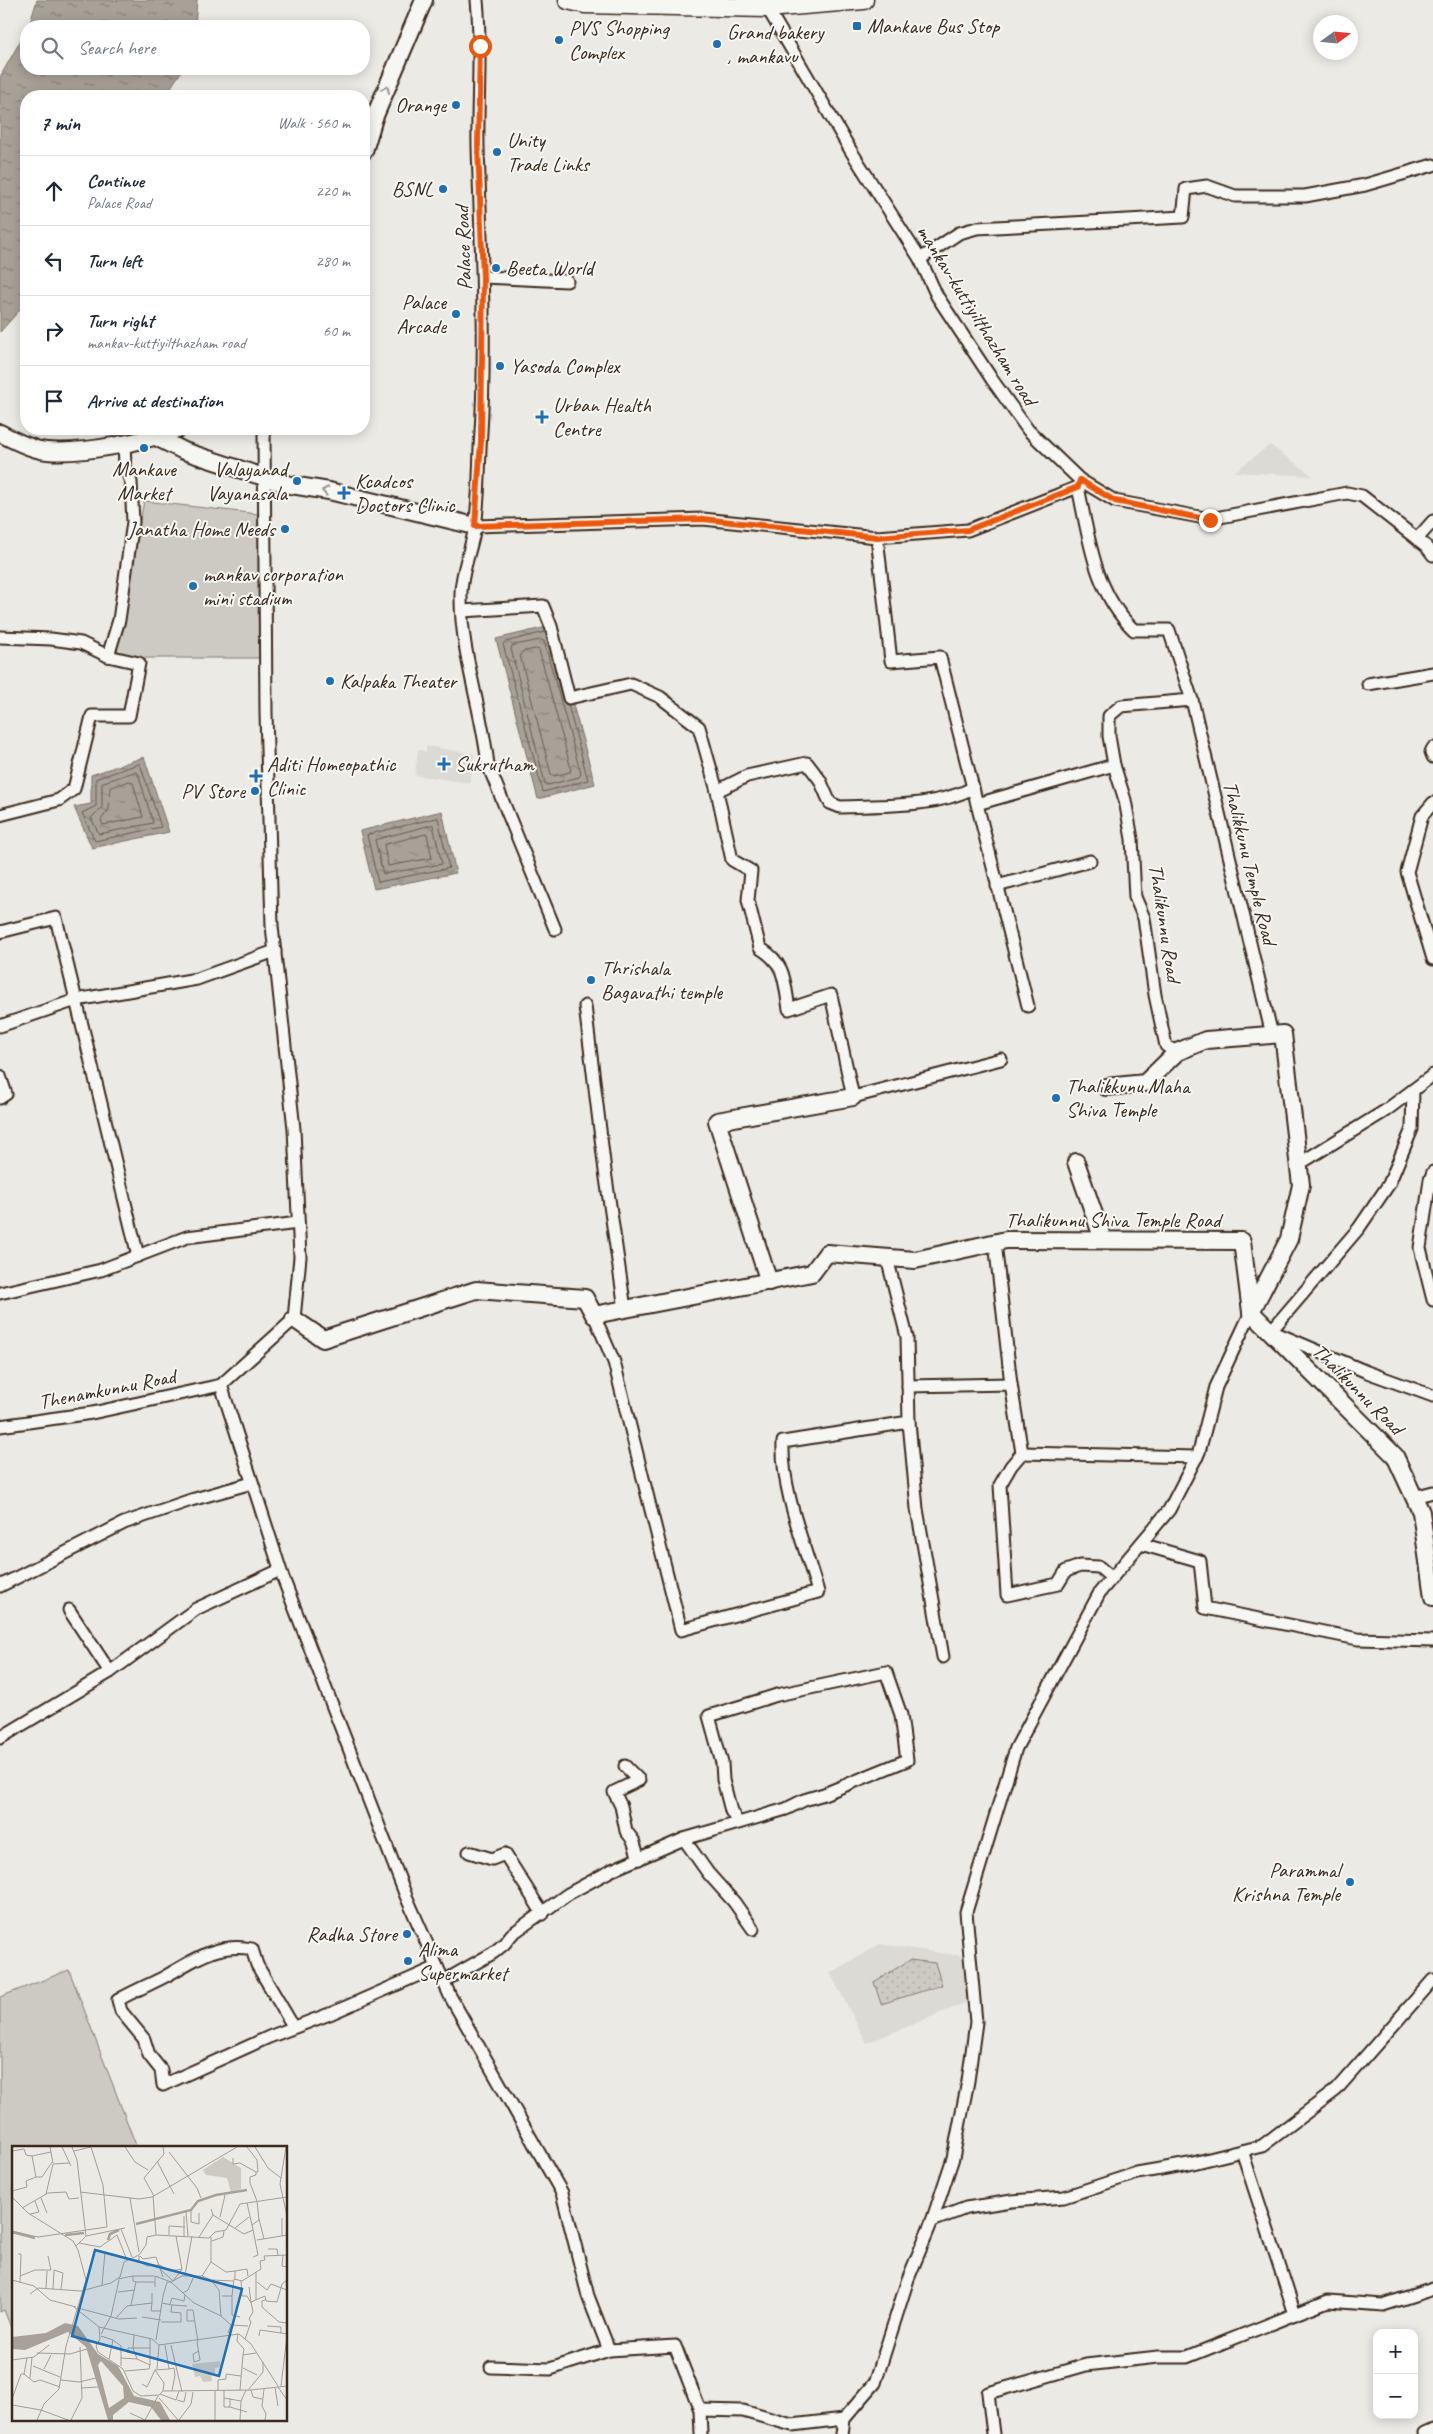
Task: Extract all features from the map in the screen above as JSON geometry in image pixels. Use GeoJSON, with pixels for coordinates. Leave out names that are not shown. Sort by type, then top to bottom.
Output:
{"type":"FeatureCollection","features":[{"type":"Feature","properties":{"kind":"main road"},"geometry":{"type":"LineString","coordinates":[[568,0],[585,4],[765,4],[864,0]]}},
{"type":"Feature","properties":{"kind":"street"},"geometry":{"type":"LineString","coordinates":[[370,131],[424,0]]}},
{"type":"Feature","properties":{"kind":"street","name":"Palace Road"},"geometry":{"type":"LineString","coordinates":[[477,0],[480,33],[478,145],[483,278],[481,441],[475,526],[461,592],[462,611],[466,651],[485,739],[488,765],[555,929]]}},
{"type":"Feature","properties":{"kind":"street","name":"mankav-kuttiyilthazham road"},"geometry":{"type":"LineString","coordinates":[[765,4],[851,151],[920,260],[937,296],[1028,430],[1079,483],[1115,501],[1210,520],[1347,493],[1362,496],[1417,539],[1433,555]]}},
{"type":"Feature","properties":{"kind":"street"},"geometry":{"type":"LineString","coordinates":[[920,260],[959,233],[977,228],[1183,217],[1186,189],[1206,186],[1236,196],[1305,196],[1365,185],[1433,165]]}},
{"type":"Feature","properties":{"kind":"street"},"geometry":{"type":"LineString","coordinates":[[483,278],[567,281]]}},
{"type":"Feature","properties":{"kind":"street"},"geometry":{"type":"LineString","coordinates":[[0,433],[12,440],[45,451],[81,450],[161,435]]}},
{"type":"Feature","properties":{"kind":"street"},"geometry":{"type":"LineString","coordinates":[[264,435],[266,713],[272,916],[274,951],[294,1129],[300,1257],[294,1319],[221,1385],[280,1570],[406,1896],[444,1981],[562,2193],[588,2296],[609,2350]]}},
{"type":"Feature","properties":{"kind":"street"},"geometry":{"type":"LineString","coordinates":[[156,437],[184,451],[264,475],[285,484],[329,492],[475,526],[703,519],[877,537],[968,530],[1079,483],[1095,565],[1118,615],[1134,630],[1169,630],[1192,700]]}},
{"type":"Feature","properties":{"kind":"street"},"geometry":{"type":"LineString","coordinates":[[108,656],[119,620],[133,522],[132,482],[125,466],[124,443]]}},
{"type":"Feature","properties":{"kind":"street"},"geometry":{"type":"LineString","coordinates":[[1417,539],[1433,521]]}},
{"type":"Feature","properties":{"kind":"street"},"geometry":{"type":"LineString","coordinates":[[877,537],[891,662],[940,658],[1028,1006]]}},
{"type":"Feature","properties":{"kind":"street"},"geometry":{"type":"LineString","coordinates":[[462,611],[543,606],[551,626],[569,698],[631,684],[660,697],[698,727],[717,791],[732,860],[751,871],[748,900],[760,948],[775,957],[783,976],[789,1008],[832,995],[853,1097]]}},
{"type":"Feature","properties":{"kind":"street"},"geometry":{"type":"LineString","coordinates":[[0,637],[51,639],[81,643],[108,656],[139,663],[129,716],[92,716],[74,790],[59,800],[0,815]]}},
{"type":"Feature","properties":{"kind":"street"},"geometry":{"type":"LineString","coordinates":[[1368,684],[1433,673]]}},
{"type":"Feature","properties":{"kind":"street","name":"Thalikunnu Road"},"geometry":{"type":"LineString","coordinates":[[1177,1052],[1166,1046],[1144,918],[1135,897],[1132,839],[1126,800],[1114,765],[1108,716],[1121,706],[1192,700]]}},
{"type":"Feature","properties":{"kind":"street","name":"Thalikkunu Temple Road"},"geometry":{"type":"LineString","coordinates":[[1192,700],[1272,1035]]}},
{"type":"Feature","properties":{"kind":"street"},"geometry":{"type":"LineString","coordinates":[[1433,748],[1431,752],[1433,757]]}},
{"type":"Feature","properties":{"kind":"street"},"geometry":{"type":"LineString","coordinates":[[717,791],[747,776],[807,763],[820,780],[830,803],[840,807],[905,804],[958,795],[973,788]]}},
{"type":"Feature","properties":{"kind":"street"},"geometry":{"type":"LineString","coordinates":[[977,804],[1114,765]]}},
{"type":"Feature","properties":{"kind":"street"},"geometry":{"type":"LineString","coordinates":[[1433,803],[1422,816],[1407,872],[1433,959]]}},
{"type":"Feature","properties":{"kind":"street"},"geometry":{"type":"LineString","coordinates":[[998,886],[1090,861]]}},
{"type":"Feature","properties":{"kind":"street"},"geometry":{"type":"LineString","coordinates":[[0,932],[56,918],[138,1256]]}},
{"type":"Feature","properties":{"kind":"street"},"geometry":{"type":"LineString","coordinates":[[0,1026],[76,1000],[197,979],[274,951]]}},
{"type":"Feature","properties":{"kind":"street"},"geometry":{"type":"LineString","coordinates":[[585,1006],[604,1171],[625,1309]]}},
{"type":"Feature","properties":{"kind":"street"},"geometry":{"type":"LineString","coordinates":[[842,2434],[844,2419],[875,2384],[908,2279],[932,2221],[953,2158],[968,2081],[976,2022],[966,1912],[1016,1748],[1100,1592],[1169,1510],[1197,1456],[1216,1387],[1251,1312],[1289,1239],[1301,1185],[1283,1034],[1206,1040],[1177,1052],[1145,1083],[1106,1087]]}},
{"type":"Feature","properties":{"kind":"street"},"geometry":{"type":"LineString","coordinates":[[769,1282],[717,1121],[853,1097],[1001,1059]]}},
{"type":"Feature","properties":{"kind":"street"},"geometry":{"type":"LineString","coordinates":[[1298,1164],[1385,1111],[1433,1075]]}},
{"type":"Feature","properties":{"kind":"street"},"geometry":{"type":"LineString","coordinates":[[0,1076],[6,1094],[0,1098]]}},
{"type":"Feature","properties":{"kind":"street"},"geometry":{"type":"LineString","coordinates":[[1413,1090],[1412,1129],[1389,1184],[1359,1228],[1270,1332],[1367,1372],[1433,1396]]}},
{"type":"Feature","properties":{"kind":"street"},"geometry":{"type":"LineString","coordinates":[[1076,1162],[1103,1240]]}},
{"type":"Feature","properties":{"kind":"street"},"geometry":{"type":"LineString","coordinates":[[1433,1172],[1430,1180],[1420,1248],[1433,1300]]}},
{"type":"Feature","properties":{"kind":"street"},"geometry":{"type":"LineString","coordinates":[[0,1293],[101,1270],[187,1237],[298,1223]]}},
{"type":"Feature","properties":{"kind":"street","name":"Thalikunnu Shiva Temple Road"},"geometry":{"type":"LineString","coordinates":[[594,1315],[812,1273],[826,1253],[915,1260],[1006,1240],[1242,1241],[1251,1312]]}},
{"type":"Feature","properties":{"kind":"street"},"geometry":{"type":"LineString","coordinates":[[995,1242],[1011,1384],[1022,1453],[1011,1466],[1000,1485],[1007,1595],[1058,1584],[1066,1571],[1080,1566],[1099,1567],[1112,1578]]}},
{"type":"Feature","properties":{"kind":"street"},"geometry":{"type":"LineString","coordinates":[[887,1258],[906,1337],[909,1422],[918,1508],[943,1658]]}},
{"type":"Feature","properties":{"kind":"street"},"geometry":{"type":"LineString","coordinates":[[294,1319],[323,1339],[476,1290],[585,1298],[614,1362],[681,1630],[818,1592],[787,1487],[782,1456],[783,1442],[909,1422]]}},
{"type":"Feature","properties":{"kind":"street","name":"Thalikunnu Road"},"geometry":{"type":"LineString","coordinates":[[1251,1312],[1396,1456],[1422,1512],[1433,1597]]}},
{"type":"Feature","properties":{"kind":"street"},"geometry":{"type":"LineString","coordinates":[[908,1386],[1011,1384]]}},
{"type":"Feature","properties":{"kind":"street","name":"Thenamkunnu Road"},"geometry":{"type":"LineString","coordinates":[[0,1426],[92,1413],[221,1385]]}},
{"type":"Feature","properties":{"kind":"street"},"geometry":{"type":"LineString","coordinates":[[1022,1453],[1197,1456]]}},
{"type":"Feature","properties":{"kind":"street"},"geometry":{"type":"LineString","coordinates":[[0,1586],[124,1523],[191,1500],[252,1483]]}},
{"type":"Feature","properties":{"kind":"street"},"geometry":{"type":"LineString","coordinates":[[1414,1497],[1433,1492]]}},
{"type":"Feature","properties":{"kind":"street"},"geometry":{"type":"LineString","coordinates":[[1141,1544],[1200,1561],[1205,1608],[1358,1639],[1433,1641]]}},
{"type":"Feature","properties":{"kind":"street"},"geometry":{"type":"LineString","coordinates":[[0,1738],[110,1672],[196,1609],[280,1570]]}},
{"type":"Feature","properties":{"kind":"street"},"geometry":{"type":"LineString","coordinates":[[69,1610],[110,1672]]}},
{"type":"Feature","properties":{"kind":"street"},"geometry":{"type":"LineString","coordinates":[[444,1981],[493,1952],[504,1944],[512,1934],[543,1914],[568,1894],[612,1870],[684,1838],[738,1823],[786,1809],[804,1800],[824,1794],[907,1760],[901,1715],[886,1672],[777,1695],[709,1716],[722,1763],[726,1793],[731,1811],[738,1823]]}},
{"type":"Feature","properties":{"kind":"street"},"geometry":{"type":"LineString","coordinates":[[625,1766],[639,1780],[614,1792],[621,1806],[626,1831],[633,1840],[639,1859]]}},
{"type":"Feature","properties":{"kind":"street"},"geometry":{"type":"LineString","coordinates":[[684,1838],[708,1874],[734,1902],[753,1930]]}},
{"type":"Feature","properties":{"kind":"street"},"geometry":{"type":"LineString","coordinates":[[468,1852],[492,1859],[505,1854],[543,1914]]}},
{"type":"Feature","properties":{"kind":"street"},"geometry":{"type":"LineString","coordinates":[[293,2026],[257,1965],[252,1949],[235,1945],[186,1963],[166,1976],[118,2000],[121,2011],[144,2039],[149,2055],[160,2070],[163,2085],[293,2026],[332,2013],[437,1967]]}},
{"type":"Feature","properties":{"kind":"street"},"geometry":{"type":"LineString","coordinates":[[932,2221],[966,2208],[1012,2201],[1064,2197],[1136,2173],[1189,2164],[1262,2146],[1336,2090],[1433,1980]]}},
{"type":"Feature","properties":{"kind":"street"},"geometry":{"type":"LineString","coordinates":[[1242,2151],[1295,2314]]}},
{"type":"Feature","properties":{"kind":"street"},"geometry":{"type":"LineString","coordinates":[[993,2434],[988,2393],[1086,2365],[1158,2357],[1187,2357],[1328,2301],[1383,2304],[1433,2289]]}},
{"type":"Feature","properties":{"kind":"street"},"geometry":{"type":"LineString","coordinates":[[491,2367],[550,2369],[609,2350],[675,2346],[700,2410],[701,2434]]}},
{"type":"Feature","properties":{"kind":"street"},"geometry":{"type":"LineString","coordinates":[[700,2410],[743,2411],[792,2425],[844,2419]]}},
{"type":"Feature","properties":{"kind":"street"},"geometry":{"type":"LineString","coordinates":[[1424,2434],[1433,2430]]}},
{"type":"Feature","properties":{"kind":"shaded area"},"geometry":{"type":"Polygon","coordinates":[[[1270,445],[1313,476],[1234,472],[1270,445]]]}},
{"type":"Feature","properties":{"kind":"shaded area","name":"mankav corporation mini stadium"},"geometry":{"type":"Polygon","coordinates":[[[144,501],[258,514],[259,658],[113,658],[144,501]]]}},
{"type":"Feature","properties":{"kind":"shaded area","name":"Sukrutham"},"geometry":{"type":"Polygon","coordinates":[[[426,746],[474,754],[470,783],[415,775],[418,750],[426,751],[426,746]]]}},
{"type":"Feature","properties":{"kind":"shaded area"},"geometry":{"type":"Polygon","coordinates":[[[880,1944],[962,1956],[975,1999],[867,2043],[830,1973],[880,1944]]]}},
{"type":"Feature","properties":{"kind":"shaded area"},"geometry":{"type":"Polygon","coordinates":[[[910,1960],[935,1963],[942,1985],[881,2004],[874,1982],[910,1960]]]}},
{"type":"Feature","properties":{"kind":"shaded area"},"geometry":{"type":"Polygon","coordinates":[[[69,1970],[136,2146],[12,2146],[12,2330],[4,2310],[0,2312],[0,1997],[69,1970]]]}},
{"type":"Feature","properties":{"kind":"water"},"geometry":{"type":"Polygon","coordinates":[[[37,0],[197,0],[195,20],[31,20],[37,0]]]}},
{"type":"Feature","properties":{"kind":"water"},"geometry":{"type":"Polygon","coordinates":[[[20,42],[20,75],[179,75],[169,90],[20,90],[20,310],[0,332],[0,77],[20,42]]]}},
{"type":"Feature","properties":{"kind":"water"},"geometry":{"type":"Polygon","coordinates":[[[551,626],[595,784],[538,799],[496,639],[551,626]]]}},
{"type":"Feature","properties":{"kind":"water"},"geometry":{"type":"Polygon","coordinates":[[[144,757],[169,832],[92,848],[74,807],[91,804],[91,775],[144,757]]]}},
{"type":"Feature","properties":{"kind":"water"},"geometry":{"type":"Polygon","coordinates":[[[442,811],[456,873],[374,889],[360,831],[442,811]]]}},
{"type":"Feature","properties":{"kind":"place","name":"Mankave Bus Stop"},"geometry":{"type":"Point","coordinates":[857,26]}},
{"type":"Feature","properties":{"kind":"place","name":"PVS Shopping Complex"},"geometry":{"type":"Point","coordinates":[559,40]}},
{"type":"Feature","properties":{"kind":"place","name":"Grand bakery , mankavu"},"geometry":{"type":"Point","coordinates":[717,44]}},
{"type":"Feature","properties":{"kind":"place","name":"Orange"},"geometry":{"type":"Point","coordinates":[456,105]}},
{"type":"Feature","properties":{"kind":"place","name":"Unity Trade Links"},"geometry":{"type":"Point","coordinates":[497,152]}},
{"type":"Feature","properties":{"kind":"place","name":"BSNL"},"geometry":{"type":"Point","coordinates":[443,189]}},
{"type":"Feature","properties":{"kind":"place","name":"Beeta World"},"geometry":{"type":"Point","coordinates":[496,268]}},
{"type":"Feature","properties":{"kind":"place","name":"Palace Arcade"},"geometry":{"type":"Point","coordinates":[456,314]}},
{"type":"Feature","properties":{"kind":"place","name":"Yasoda Complex"},"geometry":{"type":"Point","coordinates":[500,366]}},
{"type":"Feature","properties":{"kind":"place","name":"Urban Health Centre"},"geometry":{"type":"Point","coordinates":[542,417]}},
{"type":"Feature","properties":{"kind":"place","name":"Mankave Market"},"geometry":{"type":"Point","coordinates":[144,448]}},
{"type":"Feature","properties":{"kind":"place","name":"Valayanad Vayanasala"},"geometry":{"type":"Point","coordinates":[297,481]}},
{"type":"Feature","properties":{"kind":"place","name":"Kcadcos Doctors Clinic"},"geometry":{"type":"Point","coordinates":[344,493]}},
{"type":"Feature","properties":{"kind":"place","name":"Janatha Home Needs"},"geometry":{"type":"Point","coordinates":[285,529]}},
{"type":"Feature","properties":{"kind":"place","name":"mankav corporation mini stadium"},"geometry":{"type":"Point","coordinates":[193,586]}},
{"type":"Feature","properties":{"kind":"place","name":"Kalpaka Theater"},"geometry":{"type":"Point","coordinates":[330,681]}},
{"type":"Feature","properties":{"kind":"place","name":"Sukrutham"},"geometry":{"type":"Point","coordinates":[444,764]}},
{"type":"Feature","properties":{"kind":"place","name":"Aditi Homeopathic Clinic"},"geometry":{"type":"Point","coordinates":[256,776]}},
{"type":"Feature","properties":{"kind":"place","name":"PV Store"},"geometry":{"type":"Point","coordinates":[255,791]}},
{"type":"Feature","properties":{"kind":"place","name":"Thrishala Bagavathi temple"},"geometry":{"type":"Point","coordinates":[591,980]}},
{"type":"Feature","properties":{"kind":"place","name":"Thalikkunu Maha Shiva Temple"},"geometry":{"type":"Point","coordinates":[1056,1098]}},
{"type":"Feature","properties":{"kind":"place","name":"Parammal Krishna Temple"},"geometry":{"type":"Point","coordinates":[1350,1882]}},
{"type":"Feature","properties":{"kind":"place","name":"Radha Store"},"geometry":{"type":"Point","coordinates":[407,1934]}},
{"type":"Feature","properties":{"kind":"place","name":"Alima Supermarket"},"geometry":{"type":"Point","coordinates":[408,1961]}},
{"type":"Feature","properties":{"kind":"route"},"geometry":{"type":"LineString","coordinates":[[480,46],[478,145],[483,278],[481,441],[475,526],[703,519],[877,537],[968,530],[1078,487],[1080,480],[1115,501],[1210,520]]}}]}
